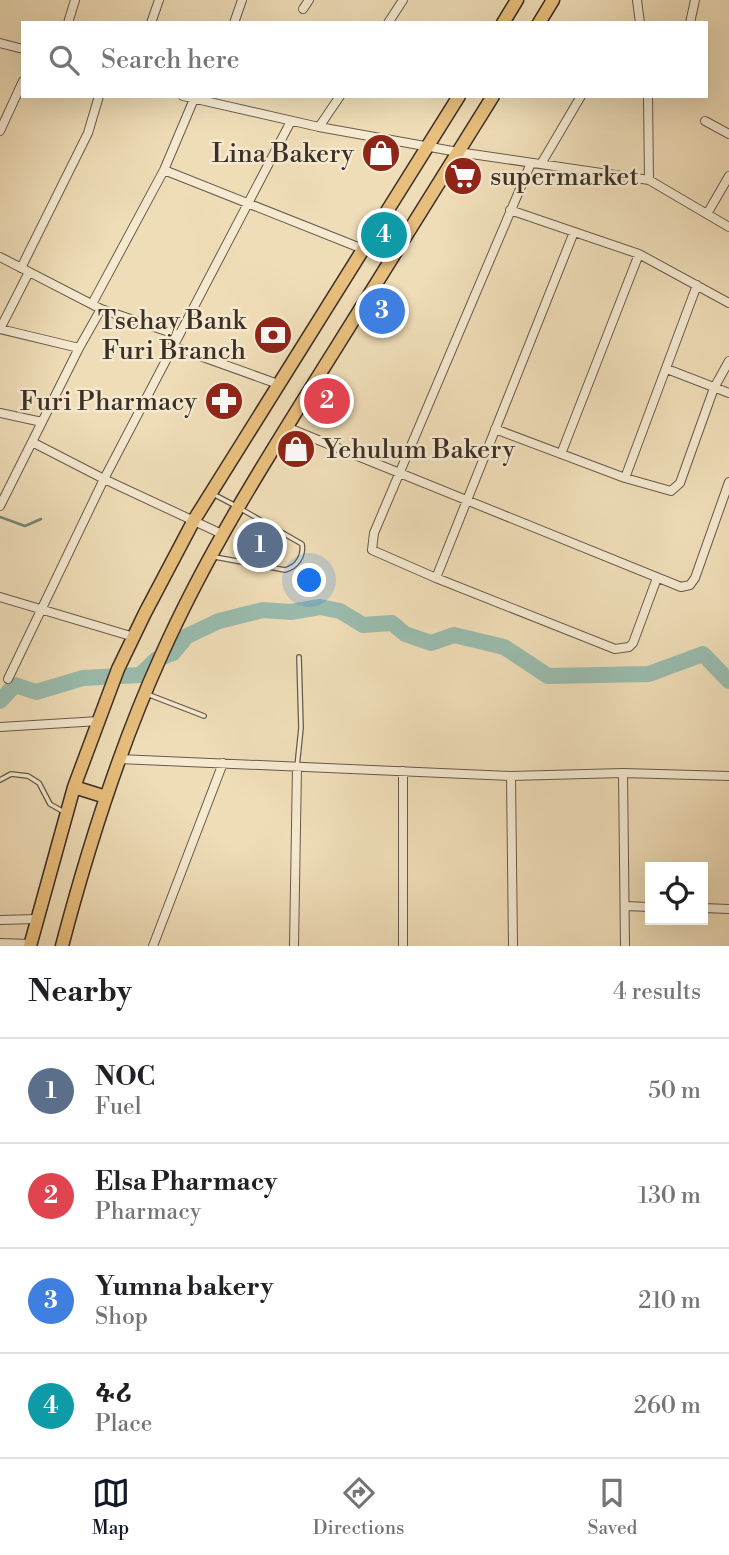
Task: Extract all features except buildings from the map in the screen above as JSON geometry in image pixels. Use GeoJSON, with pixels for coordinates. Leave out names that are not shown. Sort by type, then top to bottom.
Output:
{"type":"FeatureCollection","features":[{"type":"Feature","properties":{"kind":"main road"},"geometry":{"type":"LineString","coordinates":[[504,21],[517,0]]}},
{"type":"Feature","properties":{"kind":"main road"},"geometry":{"type":"LineString","coordinates":[[540,21],[553,0]]}},
{"type":"Feature","properties":{"kind":"main road"},"geometry":{"type":"LineString","coordinates":[[30,945],[74,787],[134,637],[194,520],[458,98]]}},
{"type":"Feature","properties":{"kind":"main road"},"geometry":{"type":"LineString","coordinates":[[62,946],[106,797],[161,655],[212,556],[286,427],[492,98]]}},
{"type":"Feature","properties":{"kind":"main road"},"geometry":{"type":"LineString","coordinates":[[74,787],[106,797]]}},
{"type":"Feature","properties":{"kind":"street"},"geometry":{"type":"LineString","coordinates":[[69,21],[75,0]]}},
{"type":"Feature","properties":{"kind":"street"},"geometry":{"type":"LineString","coordinates":[[152,21],[159,0]]}},
{"type":"Feature","properties":{"kind":"street"},"geometry":{"type":"LineString","coordinates":[[235,21],[242,0]]}},
{"type":"Feature","properties":{"kind":"street"},"geometry":{"type":"LineString","coordinates":[[303,9],[309,0]]}},
{"type":"Feature","properties":{"kind":"street"},"geometry":{"type":"LineString","coordinates":[[389,21],[403,0]]}},
{"type":"Feature","properties":{"kind":"street"},"geometry":{"type":"LineString","coordinates":[[637,0],[640,21]]}},
{"type":"Feature","properties":{"kind":"street"},"geometry":{"type":"LineString","coordinates":[[690,21],[695,0]]}},
{"type":"Feature","properties":{"kind":"street"},"geometry":{"type":"LineString","coordinates":[[0,43],[21,48]]}},
{"type":"Feature","properties":{"kind":"street"},"geometry":{"type":"LineString","coordinates":[[0,131],[21,85]]}},
{"type":"Feature","properties":{"kind":"street"},"geometry":{"type":"LineString","coordinates":[[79,348],[0,329],[88,133],[98,98]]}},
{"type":"Feature","properties":{"kind":"street"},"geometry":{"type":"LineString","coordinates":[[190,98],[210,100],[319,127],[458,152],[649,180],[729,227]]}},
{"type":"Feature","properties":{"kind":"street"},"geometry":{"type":"LineString","coordinates":[[319,127],[339,98]]}},
{"type":"Feature","properties":{"kind":"street"},"geometry":{"type":"LineString","coordinates":[[541,164],[580,98]]}},
{"type":"Feature","properties":{"kind":"street"},"geometry":{"type":"LineString","coordinates":[[648,98],[649,180]]}},
{"type":"Feature","properties":{"kind":"street"},"geometry":{"type":"LineString","coordinates":[[0,506],[2,497],[79,348],[96,306],[164,170],[194,99]]}},
{"type":"Feature","properties":{"kind":"street"},"geometry":{"type":"LineString","coordinates":[[8,679],[104,479],[291,121]]}},
{"type":"Feature","properties":{"kind":"street"},"geometry":{"type":"LineString","coordinates":[[705,121],[729,134]]}},
{"type":"Feature","properties":{"kind":"street"},"geometry":{"type":"LineString","coordinates":[[531,163],[398,474],[374,533],[372,550],[615,649],[623,649],[634,643],[657,578]]}},
{"type":"Feature","properties":{"kind":"street"},"geometry":{"type":"LineString","coordinates":[[164,170],[363,249]]}},
{"type":"Feature","properties":{"kind":"street"},"geometry":{"type":"LineString","coordinates":[[707,214],[729,176]]}},
{"type":"Feature","properties":{"kind":"street"},"geometry":{"type":"LineString","coordinates":[[510,210],[639,254],[729,303]]}},
{"type":"Feature","properties":{"kind":"street"},"geometry":{"type":"LineString","coordinates":[[436,578],[574,232]]}},
{"type":"Feature","properties":{"kind":"street"},"geometry":{"type":"LineString","coordinates":[[561,454],[639,254]]}},
{"type":"Feature","properties":{"kind":"street"},"geometry":{"type":"LineString","coordinates":[[0,257],[96,306],[178,335]]}},
{"type":"Feature","properties":{"kind":"street"},"geometry":{"type":"LineString","coordinates":[[625,478],[697,285]]}},
{"type":"Feature","properties":{"kind":"street"},"geometry":{"type":"LineString","coordinates":[[172,346],[278,384]]}},
{"type":"Feature","properties":{"kind":"street"},"geometry":{"type":"LineString","coordinates":[[495,429],[625,478],[671,491],[676,489],[714,388],[729,361]]}},
{"type":"Feature","properties":{"kind":"street"},"geometry":{"type":"LineString","coordinates":[[667,369],[729,393]]}},
{"type":"Feature","properties":{"kind":"street"},"geometry":{"type":"LineString","coordinates":[[0,413],[42,422]]}},
{"type":"Feature","properties":{"kind":"street"},"geometry":{"type":"LineString","coordinates":[[286,427],[681,587],[690,585],[695,578],[729,482]]}},
{"type":"Feature","properties":{"kind":"street"},"geometry":{"type":"LineString","coordinates":[[32,442],[224,535]]}},
{"type":"Feature","properties":{"kind":"street"},"geometry":{"type":"LineString","coordinates":[[0,597],[134,637]]}},
{"type":"Feature","properties":{"kind":"street"},"geometry":{"type":"LineString","coordinates":[[0,727],[99,721]]}},
{"type":"Feature","properties":{"kind":"street"},"geometry":{"type":"LineString","coordinates":[[119,759],[511,776],[623,773],[729,776]]}},
{"type":"Feature","properties":{"kind":"street"},"geometry":{"type":"LineString","coordinates":[[152,946],[223,763]]}},
{"type":"Feature","properties":{"kind":"street"},"geometry":{"type":"LineString","coordinates":[[294,946],[297,766]]}},
{"type":"Feature","properties":{"kind":"street"},"geometry":{"type":"LineString","coordinates":[[403,771],[403,946]]}},
{"type":"Feature","properties":{"kind":"street"},"geometry":{"type":"LineString","coordinates":[[623,773],[625,946]]}},
{"type":"Feature","properties":{"kind":"street"},"geometry":{"type":"LineString","coordinates":[[511,776],[513,946]]}},
{"type":"Feature","properties":{"kind":"street"},"geometry":{"type":"LineString","coordinates":[[625,906],[645,907]]}},
{"type":"Feature","properties":{"kind":"street"},"geometry":{"type":"LineString","coordinates":[[708,908],[729,909]]}},
{"type":"Feature","properties":{"kind":"street"},"geometry":{"type":"LineString","coordinates":[[0,920],[37,919]]}},
{"type":"Feature","properties":{"kind":"street"},"geometry":{"type":"LineString","coordinates":[[0,943],[30,945]]}},
{"type":"Feature","properties":{"kind":"lane"},"geometry":{"type":"LineString","coordinates":[[211,493],[302,544],[303,551],[298,561],[285,570],[212,556]]}},
{"type":"Feature","properties":{"kind":"lane"},"geometry":{"type":"LineString","coordinates":[[297,766],[301,728],[299,657]]}},
{"type":"Feature","properties":{"kind":"lane"},"geometry":{"type":"LineString","coordinates":[[145,694],[204,716]]}},
{"type":"Feature","properties":{"kind":"lane"},"geometry":{"type":"LineString","coordinates":[[0,780],[11,774],[27,776],[39,783],[50,804],[66,813]]}},
{"type":"Feature","properties":{"kind":"waterway"},"geometry":{"type":"LineString","coordinates":[[0,517],[25,526],[41,519]]}},
{"type":"Feature","properties":{"kind":"waterway"},"geometry":{"type":"LineString","coordinates":[[0,701],[15,685],[36,692],[83,678],[140,675],[157,659],[173,653],[187,636],[219,621],[263,610],[291,612],[320,607],[340,611],[363,625],[392,623],[405,634],[431,643],[454,635],[504,647],[548,676],[649,674],[703,654],[729,681]]}},
{"type":"Feature","properties":{"kind":"place","name":"Lina Bakery"},"geometry":{"type":"Point","coordinates":[381,153]}},
{"type":"Feature","properties":{"kind":"place","name":"supermarket"},"geometry":{"type":"Point","coordinates":[463,176]}},
{"type":"Feature","properties":{"kind":"place","name":"ፉሪ"},"geometry":{"type":"Point","coordinates":[384,235]}},
{"type":"Feature","properties":{"kind":"place","name":"Yumna bakery"},"geometry":{"type":"Point","coordinates":[382,311]}},
{"type":"Feature","properties":{"kind":"place","name":"Tsehay Bank Furi Branch"},"geometry":{"type":"Point","coordinates":[273,335]}},
{"type":"Feature","properties":{"kind":"place","name":"Furi Pharmacy"},"geometry":{"type":"Point","coordinates":[224,401]}},
{"type":"Feature","properties":{"kind":"place","name":"Elsa Pharmacy"},"geometry":{"type":"Point","coordinates":[327,401]}},
{"type":"Feature","properties":{"kind":"place","name":"Yehulum Bakery"},"geometry":{"type":"Point","coordinates":[296,449]}},
{"type":"Feature","properties":{"kind":"place","name":"NOC"},"geometry":{"type":"Point","coordinates":[260,545]}}]}
